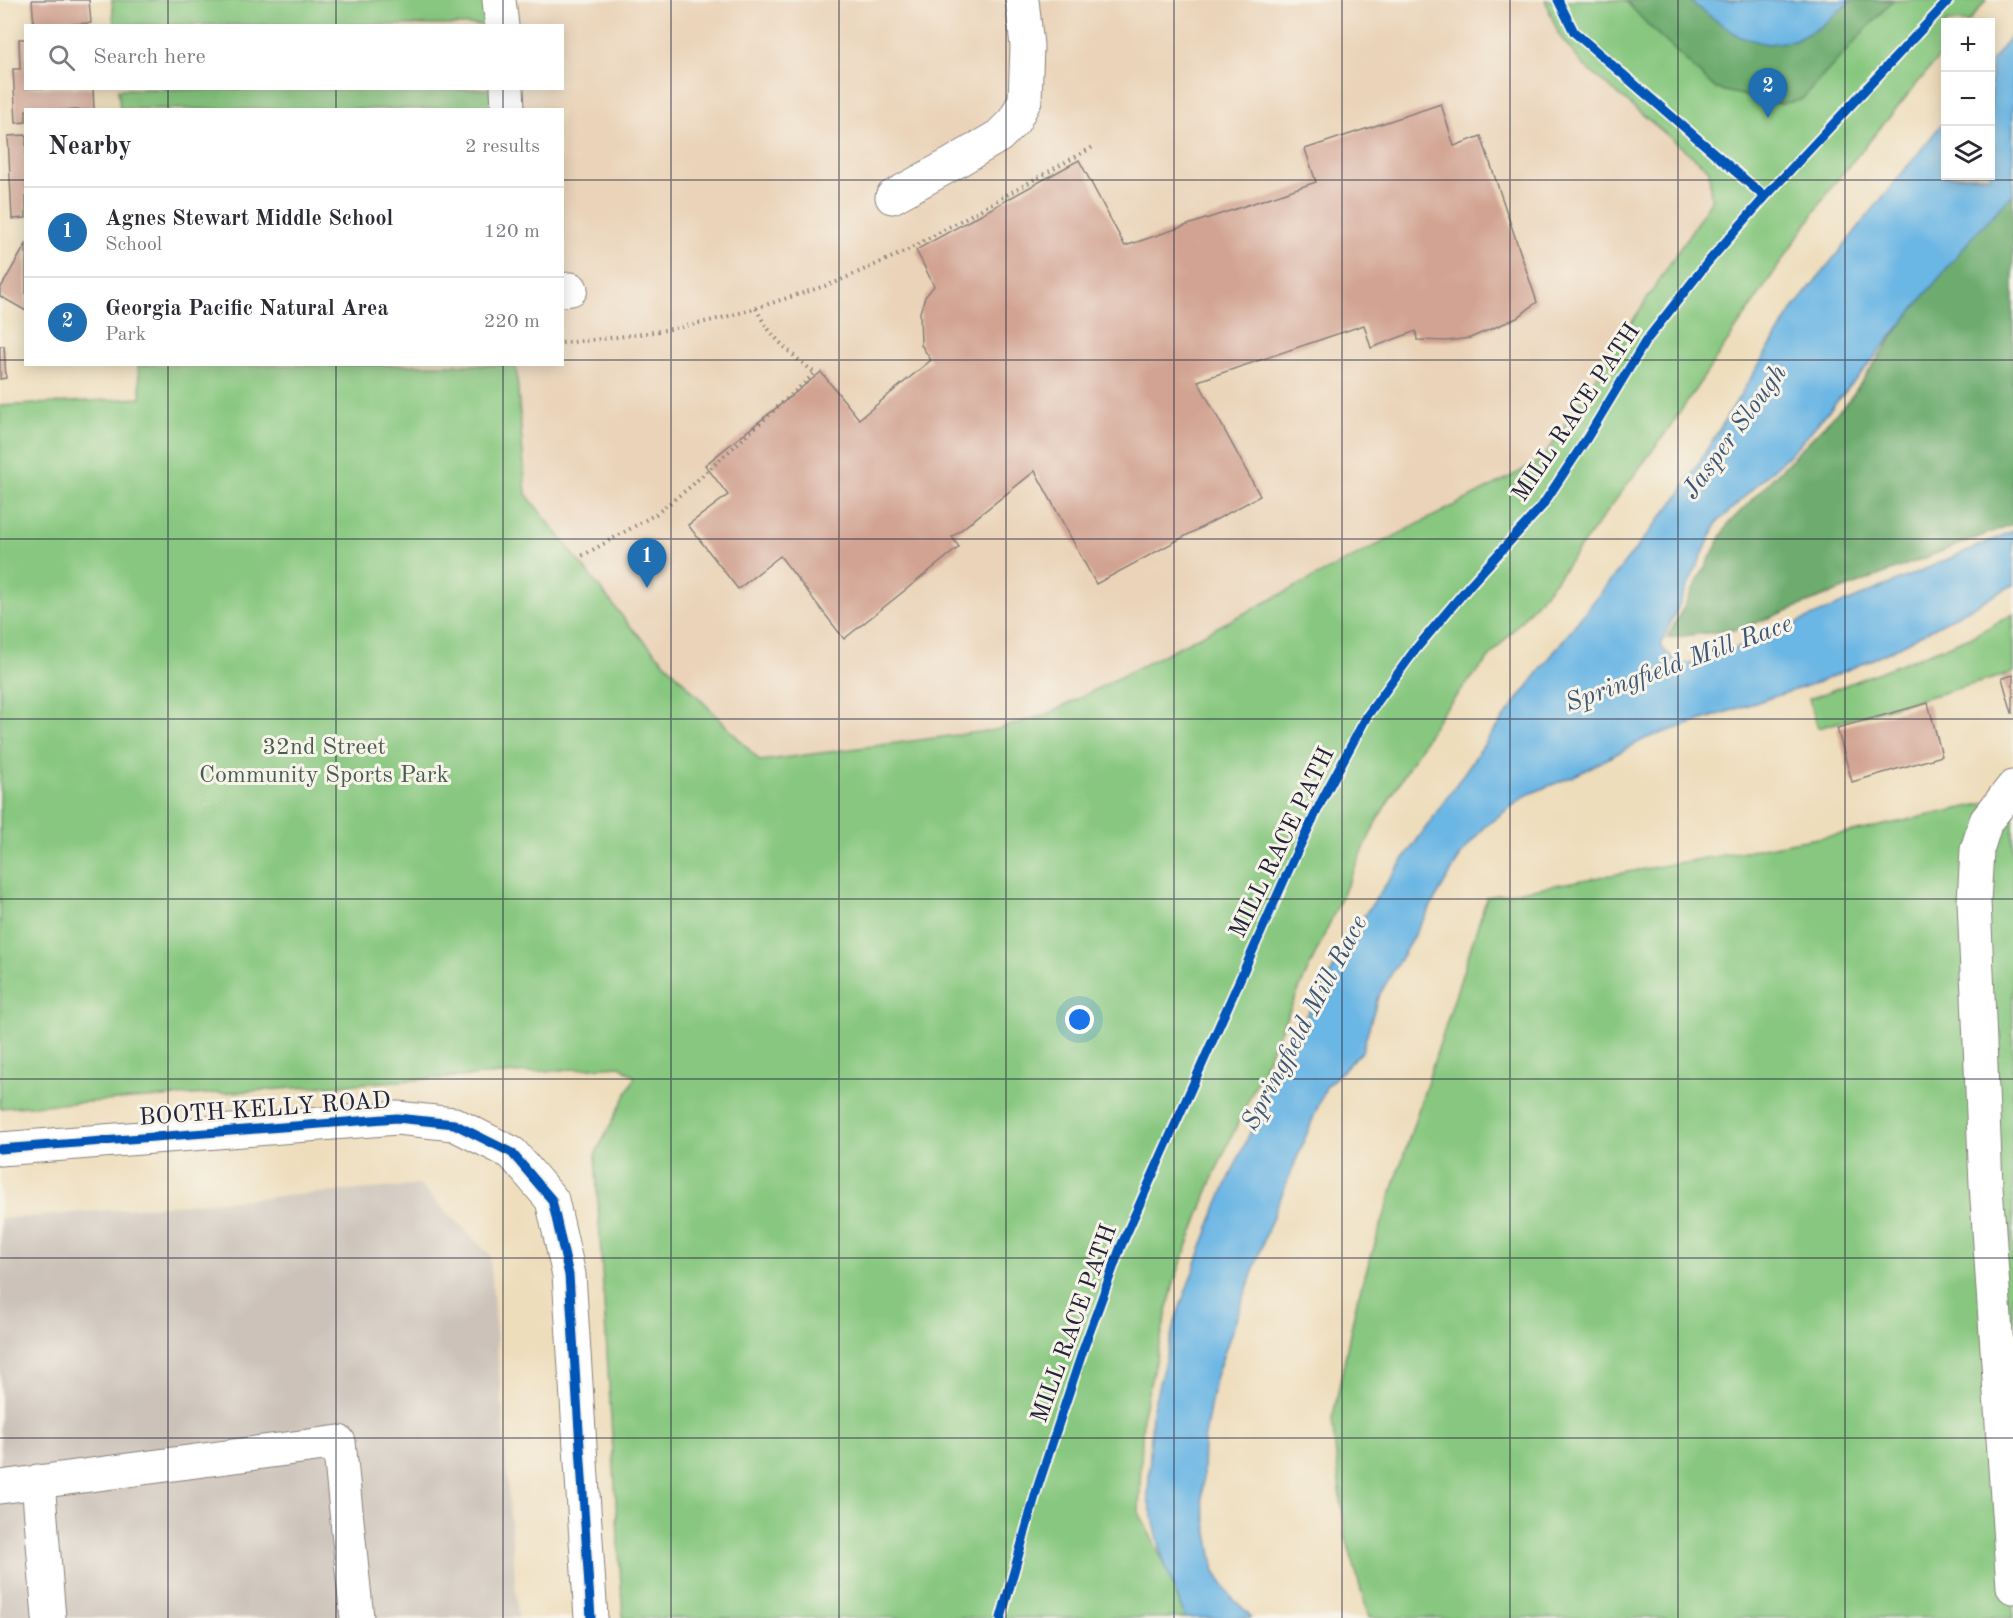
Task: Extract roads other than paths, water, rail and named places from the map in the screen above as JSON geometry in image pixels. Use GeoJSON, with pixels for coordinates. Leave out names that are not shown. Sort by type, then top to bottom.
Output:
{"type":"FeatureCollection","features":[{"type":"Feature","properties":{"kind":"lane"},"geometry":{"type":"LineString","coordinates":[[500,0],[502,24]]}},
{"type":"Feature","properties":{"kind":"lane"},"geometry":{"type":"LineString","coordinates":[[892,197],[999,136],[1014,122],[1025,99],[1027,46],[1022,0]]}},
{"type":"Feature","properties":{"kind":"lane"},"geometry":{"type":"LineString","coordinates":[[507,90],[508,108]]}},
{"type":"Feature","properties":{"kind":"lane"},"geometry":{"type":"LineString","coordinates":[[2013,787],[1986,821],[1977,850],[1974,901],[1986,1185],[2013,1587]]}},
{"type":"Feature","properties":{"kind":"lane","name":"BOOTH KELLY ROAD"},"geometry":{"type":"LineString","coordinates":[[0,1149],[397,1118],[454,1124],[512,1153],[552,1200],[569,1275],[591,1618]]}},
{"type":"Feature","properties":{"kind":"lane"},"geometry":{"type":"LineString","coordinates":[[0,1487],[339,1442],[357,1618]]}},
{"type":"Feature","properties":{"kind":"lane"},"geometry":{"type":"LineString","coordinates":[[38,1481],[49,1618]]}},
{"type":"Feature","properties":{"kind":"water"},"geometry":{"type":"Polygon","coordinates":[[[1690,0],[1852,0],[1820,27],[1794,41],[1767,44],[1740,37],[1690,0]]]}},
{"type":"Feature","properties":{"kind":"water"},"geometry":{"type":"Polygon","coordinates":[[[2013,33],[2013,194],[1973,236],[1865,369],[1799,445],[1717,523],[1660,646],[1680,665],[1715,657],[2013,531],[2013,585],[1887,653],[1819,682],[1647,738],[1576,775],[1527,795],[1483,828],[1461,855],[1378,997],[1362,1051],[1326,1087],[1269,1226],[1215,1379],[1204,1441],[1202,1500],[1215,1572],[1232,1598],[1251,1618],[1185,1618],[1162,1556],[1148,1498],[1152,1411],[1176,1318],[1218,1203],[1290,1045],[1359,923],[1490,736],[1570,631],[1679,495],[1795,306],[1941,125],[1941,180],[1995,180],[1995,57],[2013,33]]]}},
{"type":"Feature","properties":{"kind":"place","name":"Georgia Pacific Natural Area"},"geometry":{"type":"Point","coordinates":[1768,118]}},
{"type":"Feature","properties":{"kind":"place","name":"Agnes Stewart Middle School"},"geometry":{"type":"Point","coordinates":[647,588]}},
{"type":"Feature","properties":{"kind":"water label","name":"Jasper Slough"},"geometry":{"type":"Point","coordinates":[1735,432]}},
{"type":"Feature","properties":{"kind":"water label","name":"Springfield Mill Race"},"geometry":{"type":"Point","coordinates":[1679,664]}},
{"type":"Feature","properties":{"kind":"water label","name":"Springfield Mill Race"},"geometry":{"type":"Point","coordinates":[1305,1023]}},
{"type":"Feature","properties":{"kind":"park label","name":"32nd Street Community Sports Park"},"geometry":{"type":"Point","coordinates":[324,762]}}]}
